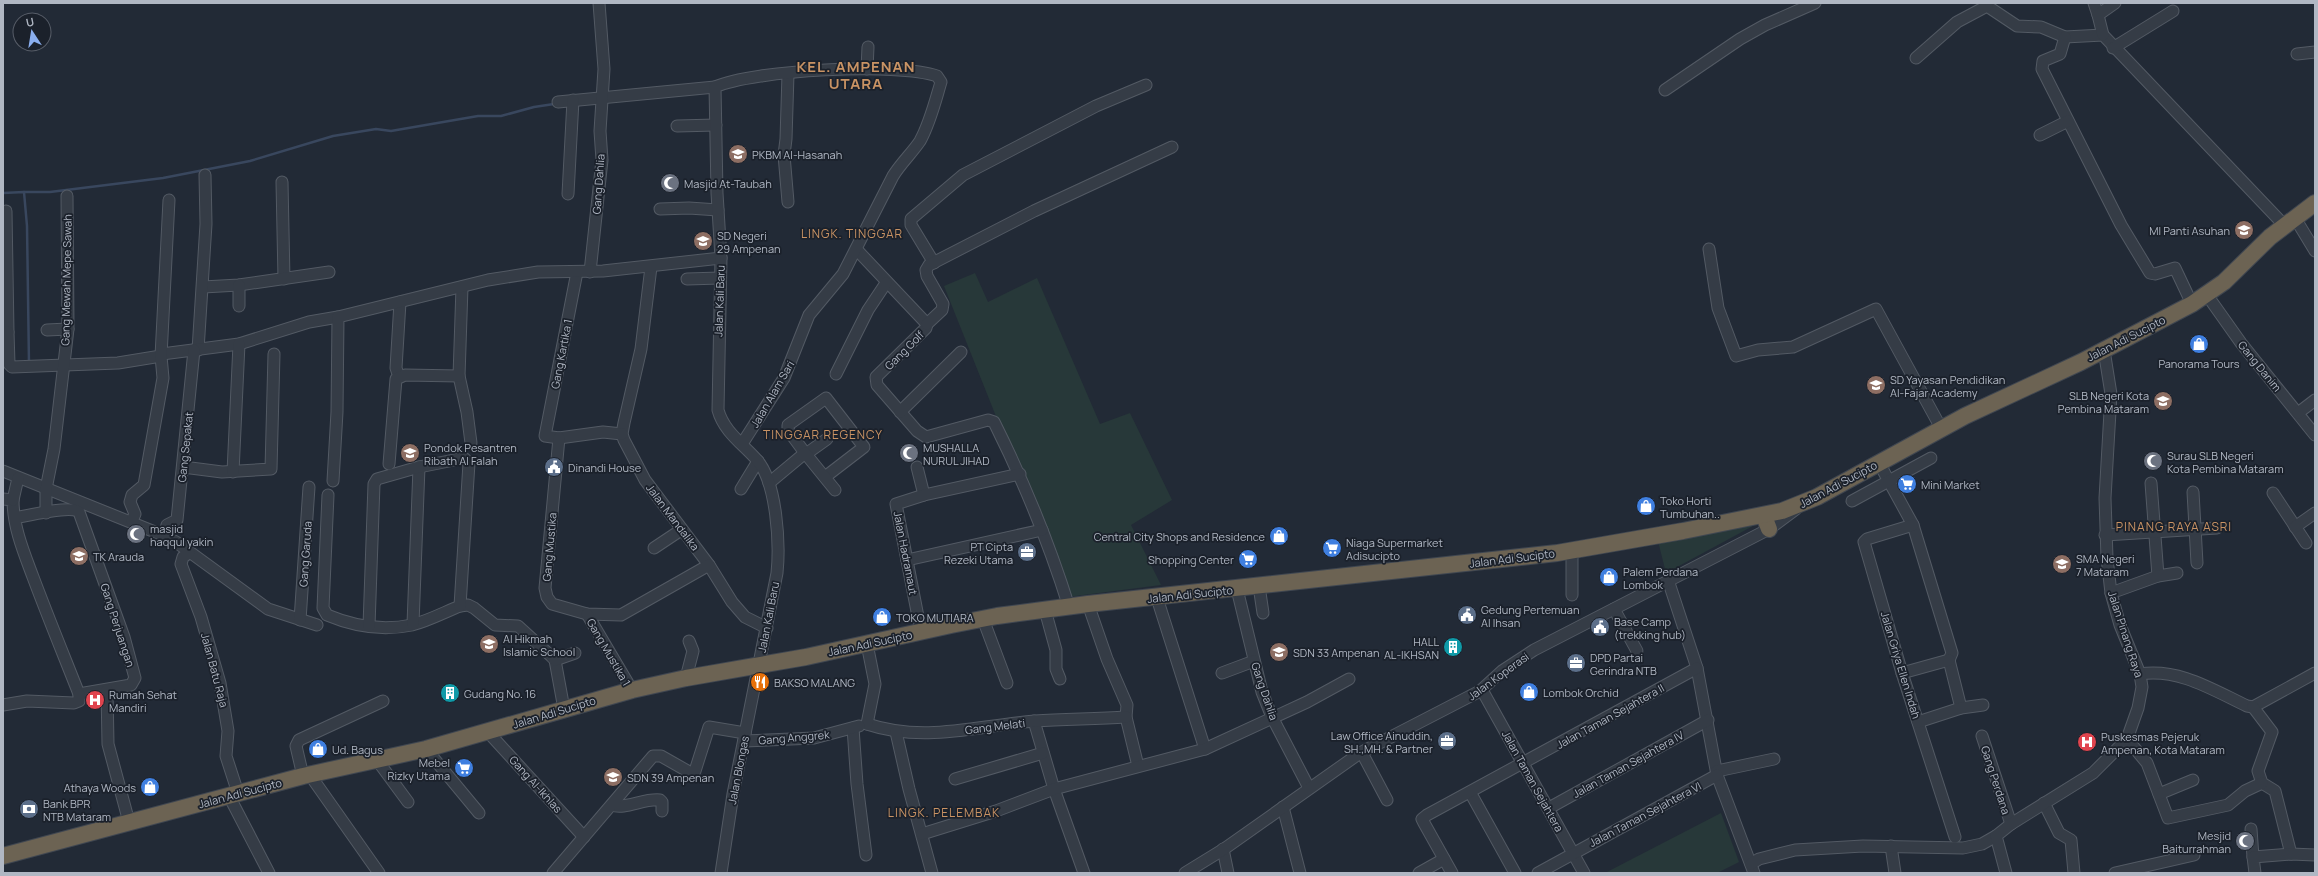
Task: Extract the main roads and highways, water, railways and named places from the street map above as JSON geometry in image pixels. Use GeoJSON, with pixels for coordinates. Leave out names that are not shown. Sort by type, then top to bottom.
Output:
{"type":"FeatureCollection","features":[{"type":"Feature","properties":{"kind":"highway","name":"Jalan Adi Sucipto"},"geometry":{"type":"LineString","coordinates":[[3,856],[307,775],[426,749],[632,690],[686,678],[758,667],[983,619],[1088,604],[1157,598],[1572,550],[1767,522],[1799,505],[1885,473],[1941,428],[2106,359],[2192,304],[2211,301],[2234,273],[2270,237],[2315,203]]}},
{"type":"Feature","properties":{"kind":"waterway"},"geometry":{"type":"LineString","coordinates":[[24,192],[50,192],[163,178],[250,161],[333,136],[376,129],[391,131],[478,116],[501,116],[534,107],[554,104]]}},
{"type":"Feature","properties":{"kind":"waterway"},"geometry":{"type":"LineString","coordinates":[[3,193],[24,192],[27,226],[29,364]]}},
{"type":"Feature","properties":{"kind":"place","name":"PKBM Al-Hasanah"},"geometry":{"type":"Point","coordinates":[738,154]}},
{"type":"Feature","properties":{"kind":"place","name":"Masjid At-Taubah"},"geometry":{"type":"Point","coordinates":[670,183]}},
{"type":"Feature","properties":{"kind":"place","name":"MI Panti Asuhan"},"geometry":{"type":"Point","coordinates":[2244,230]}},
{"type":"Feature","properties":{"kind":"place","name":"SD Negeri 29 Ampenan"},"geometry":{"type":"Point","coordinates":[703,241]}},
{"type":"Feature","properties":{"kind":"place","name":"Panorama Tours"},"geometry":{"type":"Point","coordinates":[2199,344]}},
{"type":"Feature","properties":{"kind":"place","name":"SD Yayasan Pendidikan Al-Fajar Academy"},"geometry":{"type":"Point","coordinates":[1876,385]}},
{"type":"Feature","properties":{"kind":"place","name":"SLB Negeri Kota Pembina Mataram"},"geometry":{"type":"Point","coordinates":[2163,401]}},
{"type":"Feature","properties":{"kind":"place","name":"Pondok Pesantren Ribath Al Falah"},"geometry":{"type":"Point","coordinates":[410,453]}},
{"type":"Feature","properties":{"kind":"place","name":"MUSHALLA NURUL JIHAD"},"geometry":{"type":"Point","coordinates":[909,453]}},
{"type":"Feature","properties":{"kind":"place","name":"Surau SLB Negeri Kota Pembina Mataram"},"geometry":{"type":"Point","coordinates":[2153,461]}},
{"type":"Feature","properties":{"kind":"place","name":"Dinandi House"},"geometry":{"type":"Point","coordinates":[554,467]}},
{"type":"Feature","properties":{"kind":"place","name":"Mini Market"},"geometry":{"type":"Point","coordinates":[1907,484]}},
{"type":"Feature","properties":{"kind":"place","name":"Toko Horti Tumbuhan.."},"geometry":{"type":"Point","coordinates":[1646,506]}},
{"type":"Feature","properties":{"kind":"place","name":"masjid haqqul yakin"},"geometry":{"type":"Point","coordinates":[136,534]}},
{"type":"Feature","properties":{"kind":"place","name":"Central City Shops and Residence"},"geometry":{"type":"Point","coordinates":[1279,536]}},
{"type":"Feature","properties":{"kind":"place","name":"Niaga Supermarket Adisucipto"},"geometry":{"type":"Point","coordinates":[1332,548]}},
{"type":"Feature","properties":{"kind":"place","name":"PT Cipta Rezeki Utama"},"geometry":{"type":"Point","coordinates":[1027,552]}},
{"type":"Feature","properties":{"kind":"place","name":"TK Arauda"},"geometry":{"type":"Point","coordinates":[79,556]}},
{"type":"Feature","properties":{"kind":"place","name":"Shopping Center"},"geometry":{"type":"Point","coordinates":[1248,559]}},
{"type":"Feature","properties":{"kind":"place","name":"SMA Negeri 7 Mataram"},"geometry":{"type":"Point","coordinates":[2062,564]}},
{"type":"Feature","properties":{"kind":"place","name":"Palem Perdana Lombok"},"geometry":{"type":"Point","coordinates":[1609,577]}},
{"type":"Feature","properties":{"kind":"place","name":"Gedung Pertemuan Al Ihsan"},"geometry":{"type":"Point","coordinates":[1467,615]}},
{"type":"Feature","properties":{"kind":"place","name":"TOKO MUTIARA"},"geometry":{"type":"Point","coordinates":[882,617]}},
{"type":"Feature","properties":{"kind":"place","name":"Base Camp (trekking hub)"},"geometry":{"type":"Point","coordinates":[1600,627]}},
{"type":"Feature","properties":{"kind":"place","name":"Al Hikmah Islamic School"},"geometry":{"type":"Point","coordinates":[489,644]}},
{"type":"Feature","properties":{"kind":"place","name":"HALL AL-IKHSAN"},"geometry":{"type":"Point","coordinates":[1453,647]}},
{"type":"Feature","properties":{"kind":"place","name":"SDN 33 Ampenan"},"geometry":{"type":"Point","coordinates":[1279,652]}},
{"type":"Feature","properties":{"kind":"place","name":"DPD Partai Gerindra NTB"},"geometry":{"type":"Point","coordinates":[1576,663]}},
{"type":"Feature","properties":{"kind":"place","name":"BAKSO MALANG"},"geometry":{"type":"Point","coordinates":[760,682]}},
{"type":"Feature","properties":{"kind":"place","name":"Lombok Orchid"},"geometry":{"type":"Point","coordinates":[1529,692]}},
{"type":"Feature","properties":{"kind":"place","name":"Gudang No. 16"},"geometry":{"type":"Point","coordinates":[450,693]}},
{"type":"Feature","properties":{"kind":"place","name":"Rumah Sehat Mandiri"},"geometry":{"type":"Point","coordinates":[95,700]}},
{"type":"Feature","properties":{"kind":"place","name":"Law Office Ainuddin, SH.,MH. & Partner"},"geometry":{"type":"Point","coordinates":[1447,741]}},
{"type":"Feature","properties":{"kind":"place","name":"Puskesmas Pejeruk Ampenan, Kota Mataram"},"geometry":{"type":"Point","coordinates":[2087,742]}},
{"type":"Feature","properties":{"kind":"place","name":"Ud. Bagus"},"geometry":{"type":"Point","coordinates":[318,749]}},
{"type":"Feature","properties":{"kind":"place","name":"Mebel Rizky Utama"},"geometry":{"type":"Point","coordinates":[464,768]}},
{"type":"Feature","properties":{"kind":"place","name":"SDN 39 Ampenan"},"geometry":{"type":"Point","coordinates":[613,777]}},
{"type":"Feature","properties":{"kind":"place","name":"Athaya Woods"},"geometry":{"type":"Point","coordinates":[150,787]}},
{"type":"Feature","properties":{"kind":"place","name":"Bank BPR NTB Mataram"},"geometry":{"type":"Point","coordinates":[29,809]}},
{"type":"Feature","properties":{"kind":"place","name":"Mesjid Baiturrahman"},"geometry":{"type":"Point","coordinates":[2245,841]}},
{"type":"Feature","properties":{"kind":"district","name":"KEL. AMPENAN UTARA"},"geometry":{"type":"Point","coordinates":[856,74]}},
{"type":"Feature","properties":{"kind":"district","name":"LINGK. TINGGAR"},"geometry":{"type":"Point","coordinates":[852,233]}},
{"type":"Feature","properties":{"kind":"district","name":"TINGGAR REGENCY"},"geometry":{"type":"Point","coordinates":[823,434]}},
{"type":"Feature","properties":{"kind":"district","name":"PINANG RAYA ASRI"},"geometry":{"type":"Point","coordinates":[2174,526]}},
{"type":"Feature","properties":{"kind":"district","name":"LINGK. PELEMBAK"},"geometry":{"type":"Point","coordinates":[944,812]}}]}
